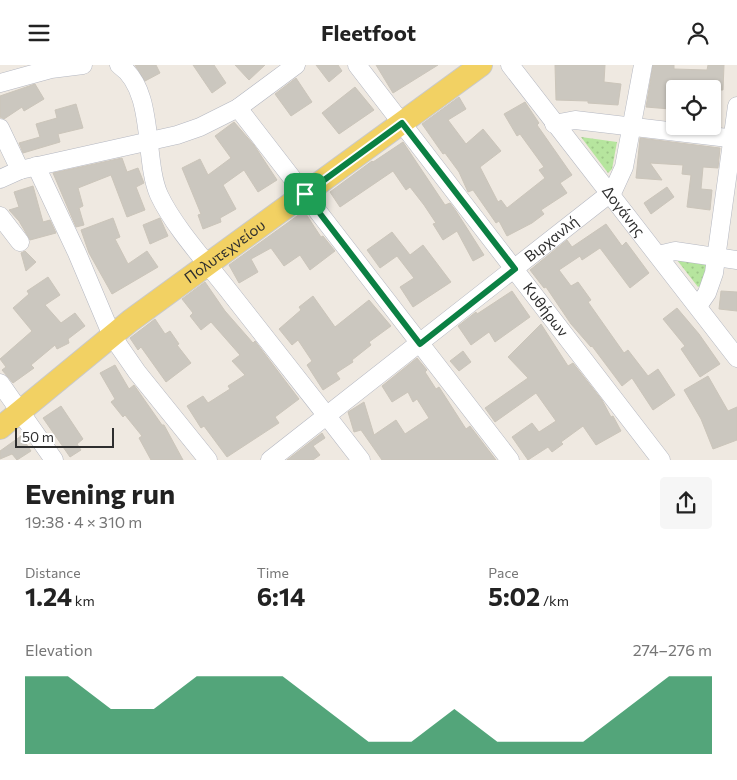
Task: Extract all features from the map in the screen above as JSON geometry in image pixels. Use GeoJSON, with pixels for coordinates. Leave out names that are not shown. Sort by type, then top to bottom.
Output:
{"type":"FeatureCollection","features":[{"type":"Feature","properties":{"kind":"main road","name":"Πολυτεχνείου"},"geometry":{"type":"LineString","coordinates":[[0,428],[112,336],[480,65]]}},
{"type":"Feature","properties":{"kind":"street"},"geometry":{"type":"LineString","coordinates":[[0,83],[51,69],[83,65]]}},
{"type":"Feature","properties":{"kind":"street"},"geometry":{"type":"LineString","coordinates":[[119,65],[131,77],[146,115],[153,173],[160,197],[208,264],[361,460]]}},
{"type":"Feature","properties":{"kind":"street"},"geometry":{"type":"LineString","coordinates":[[0,179],[28,168],[200,127],[238,107],[296,65]]}},
{"type":"Feature","properties":{"kind":"street","name":"Κυθήρων"},"geometry":{"type":"LineString","coordinates":[[357,65],[661,460]]}},
{"type":"Feature","properties":{"kind":"street","name":"Δογάνης"},"geometry":{"type":"LineString","coordinates":[[510,65],[698,305],[737,358]]}},
{"type":"Feature","properties":{"kind":"street","name":"Βιρχανλή"},"geometry":{"type":"LineString","coordinates":[[270,460],[610,195],[620,179],[633,127],[643,65]]}},
{"type":"Feature","properties":{"kind":"street"},"geometry":{"type":"LineString","coordinates":[[698,305],[710,287],[716,257],[735,139],[737,106]]}},
{"type":"Feature","properties":{"kind":"street"},"geometry":{"type":"LineString","coordinates":[[238,107],[510,460]]}},
{"type":"Feature","properties":{"kind":"street"},"geometry":{"type":"LineString","coordinates":[[554,123],[575,120],[735,139]]}},
{"type":"Feature","properties":{"kind":"street"},"geometry":{"type":"LineString","coordinates":[[0,128],[28,168],[77,253],[112,336],[137,372],[208,460]]}},
{"type":"Feature","properties":{"kind":"street"},"geometry":{"type":"LineString","coordinates":[[0,216],[20,242]]}},
{"type":"Feature","properties":{"kind":"street"},"geometry":{"type":"LineString","coordinates":[[658,255],[671,251],[737,259]]}},
{"type":"Feature","properties":{"kind":"street"},"geometry":{"type":"LineString","coordinates":[[0,383],[54,460]]}},
{"type":"Feature","properties":{"kind":"green space"},"geometry":{"type":"Polygon","coordinates":[[[581,137],[617,142],[612,169],[608,173],[581,137]]]}},
{"type":"Feature","properties":{"kind":"green space"},"geometry":{"type":"Polygon","coordinates":[[[677,260],[709,264],[701,285],[698,287],[677,260]]]}},
{"type":"Feature","properties":{"kind":"building"},"geometry":{"type":"Polygon","coordinates":[[[135,65],[156,65],[160,73],[145,81],[135,65]]]}},
{"type":"Feature","properties":{"kind":"building"},"geometry":{"type":"Polygon","coordinates":[[[193,65],[214,65],[226,83],[212,93],[193,65]]]}},
{"type":"Feature","properties":{"kind":"building"},"geometry":{"type":"Polygon","coordinates":[[[235,65],[265,65],[249,80],[235,65]]]}},
{"type":"Feature","properties":{"kind":"building"},"geometry":{"type":"Polygon","coordinates":[[[316,65],[338,65],[342,71],[329,82],[316,65]]]}},
{"type":"Feature","properties":{"kind":"building"},"geometry":{"type":"Polygon","coordinates":[[[376,65],[438,65],[393,93],[376,65]]]}},
{"type":"Feature","properties":{"kind":"building"},"geometry":{"type":"Polygon","coordinates":[[[555,65],[605,65],[604,82],[621,84],[618,105],[588,103],[588,101],[556,100],[555,65]]]}},
{"type":"Feature","properties":{"kind":"building"},"geometry":{"type":"Polygon","coordinates":[[[653,65],[674,65],[674,69],[707,70],[708,65],[724,65],[723,90],[721,90],[721,80],[666,80],[666,109],[646,107],[653,65]]]}},
{"type":"Feature","properties":{"kind":"building"},"geometry":{"type":"Polygon","coordinates":[[[296,78],[312,102],[291,116],[275,94],[296,78]]]}},
{"type":"Feature","properties":{"kind":"building"},"geometry":{"type":"Polygon","coordinates":[[[35,84],[44,99],[24,111],[22,107],[4,119],[0,117],[0,96],[35,84]]]}},
{"type":"Feature","properties":{"kind":"building"},"geometry":{"type":"Polygon","coordinates":[[[355,87],[374,110],[339,134],[322,113],[355,87]]]}},
{"type":"Feature","properties":{"kind":"building"},"geometry":{"type":"Polygon","coordinates":[[[459,97],[466,109],[448,120],[466,144],[483,129],[501,151],[480,167],[498,202],[501,200],[507,208],[545,178],[539,170],[544,167],[520,134],[517,136],[504,114],[525,102],[539,123],[537,125],[572,175],[560,183],[567,193],[541,210],[544,214],[532,223],[507,236],[499,221],[496,223],[473,190],[468,192],[459,172],[445,153],[443,154],[422,124],[459,97]]]}},
{"type":"Feature","properties":{"kind":"building"},"geometry":{"type":"Polygon","coordinates":[[[76,104],[83,128],[58,134],[60,142],[23,153],[19,143],[40,137],[36,124],[57,118],[55,110],[76,104]]]}},
{"type":"Feature","properties":{"kind":"building"},"geometry":{"type":"Polygon","coordinates":[[[234,122],[254,145],[277,180],[258,192],[244,170],[223,185],[236,209],[220,218],[221,222],[203,229],[198,215],[201,214],[182,168],[200,159],[208,175],[231,158],[215,136],[234,122]]]}},
{"type":"Feature","properties":{"kind":"building"},"geometry":{"type":"Polygon","coordinates":[[[640,138],[720,148],[718,168],[703,167],[701,189],[712,190],[710,210],[687,207],[691,175],[682,174],[683,165],[650,163],[662,180],[636,178],[640,138]]]}},
{"type":"Feature","properties":{"kind":"building"},"geometry":{"type":"Polygon","coordinates":[[[403,142],[445,205],[450,203],[456,211],[484,255],[473,261],[457,231],[443,240],[433,224],[436,223],[424,205],[410,187],[406,190],[393,171],[340,207],[330,192],[372,161],[403,142]]]}},
{"type":"Feature","properties":{"kind":"building"},"geometry":{"type":"Polygon","coordinates":[[[122,158],[127,172],[138,168],[144,183],[136,187],[145,210],[127,217],[111,175],[78,188],[83,206],[79,208],[84,225],[76,227],[53,173],[122,158]]]}},
{"type":"Feature","properties":{"kind":"building"},"geometry":{"type":"Polygon","coordinates":[[[33,186],[43,222],[50,220],[56,233],[30,240],[19,221],[9,210],[19,207],[14,192],[33,186]]]}},
{"type":"Feature","properties":{"kind":"building"},"geometry":{"type":"Polygon","coordinates":[[[667,187],[674,197],[651,214],[644,203],[667,187]]]}},
{"type":"Feature","properties":{"kind":"building"},"geometry":{"type":"Polygon","coordinates":[[[304,211],[321,237],[323,236],[335,251],[310,270],[300,255],[284,266],[271,248],[251,259],[258,272],[239,283],[229,265],[304,211]]]}},
{"type":"Feature","properties":{"kind":"building"},"geometry":{"type":"Polygon","coordinates":[[[113,218],[120,237],[115,239],[128,264],[147,251],[158,267],[112,294],[89,253],[81,230],[113,218]]]}},
{"type":"Feature","properties":{"kind":"building"},"geometry":{"type":"Polygon","coordinates":[[[160,218],[168,236],[150,244],[143,225],[160,218]]]}},
{"type":"Feature","properties":{"kind":"building"},"geometry":{"type":"Polygon","coordinates":[[[606,224],[622,246],[626,242],[649,273],[630,288],[600,248],[582,260],[580,256],[559,270],[571,286],[578,282],[591,300],[588,302],[624,353],[628,350],[648,376],[658,369],[675,395],[653,410],[632,378],[622,386],[592,346],[571,324],[546,287],[544,288],[530,270],[567,240],[572,247],[606,224]]]}},
{"type":"Feature","properties":{"kind":"building"},"geometry":{"type":"Polygon","coordinates":[[[392,232],[410,255],[423,245],[451,282],[413,307],[400,287],[414,278],[397,256],[380,268],[367,250],[392,232]]]}},
{"type":"Feature","properties":{"kind":"building"},"geometry":{"type":"Polygon","coordinates":[[[25,251],[36,262],[26,271],[21,253],[25,251]]]}},
{"type":"Feature","properties":{"kind":"building"},"geometry":{"type":"Polygon","coordinates":[[[48,277],[60,295],[45,305],[61,323],[75,313],[85,326],[68,339],[69,343],[57,349],[55,345],[31,365],[34,368],[13,383],[2,370],[6,367],[0,359],[32,331],[13,308],[29,294],[27,291],[48,277]]]}},
{"type":"Feature","properties":{"kind":"building"},"geometry":{"type":"Polygon","coordinates":[[[205,282],[225,311],[253,343],[255,341],[299,399],[275,417],[279,423],[227,457],[204,426],[201,428],[187,406],[203,396],[208,403],[230,389],[228,386],[245,375],[232,361],[240,355],[211,322],[201,330],[190,316],[193,313],[182,299],[205,282]]]}},
{"type":"Feature","properties":{"kind":"building"},"geometry":{"type":"Polygon","coordinates":[[[512,291],[530,317],[495,342],[489,332],[471,345],[458,326],[476,312],[477,314],[512,291]]]}},
{"type":"Feature","properties":{"kind":"building"},"geometry":{"type":"Polygon","coordinates":[[[721,291],[737,292],[737,311],[719,309],[721,291]]]}},
{"type":"Feature","properties":{"kind":"building"},"geometry":{"type":"Polygon","coordinates":[[[313,296],[335,327],[369,300],[391,326],[369,342],[371,345],[352,360],[353,362],[336,373],[340,379],[323,390],[307,365],[312,361],[298,340],[292,345],[279,329],[301,310],[299,307],[313,296]]]}},
{"type":"Feature","properties":{"kind":"building"},"geometry":{"type":"Polygon","coordinates":[[[677,308],[699,334],[720,364],[700,377],[681,349],[685,346],[663,319],[677,308]]]}},
{"type":"Feature","properties":{"kind":"building"},"geometry":{"type":"Polygon","coordinates":[[[155,319],[165,334],[170,331],[179,344],[177,345],[191,363],[166,382],[141,347],[138,350],[130,338],[155,319]]]}},
{"type":"Feature","properties":{"kind":"building"},"geometry":{"type":"Polygon","coordinates":[[[541,324],[568,366],[573,363],[602,400],[621,431],[596,445],[583,426],[561,442],[563,444],[552,452],[548,447],[528,460],[512,437],[532,423],[539,432],[556,421],[536,393],[495,422],[485,408],[528,378],[508,357],[541,324]]]}},
{"type":"Feature","properties":{"kind":"building"},"geometry":{"type":"Polygon","coordinates":[[[463,351],[471,362],[459,371],[450,361],[463,351]]]}},
{"type":"Feature","properties":{"kind":"building"},"geometry":{"type":"Polygon","coordinates":[[[417,358],[427,370],[425,372],[436,389],[439,387],[466,429],[470,426],[496,460],[382,460],[361,430],[354,432],[348,412],[364,402],[374,435],[396,420],[405,434],[429,418],[417,399],[413,402],[408,392],[392,402],[382,386],[417,358]]]}},
{"type":"Feature","properties":{"kind":"building"},"geometry":{"type":"Polygon","coordinates":[[[115,365],[129,389],[134,385],[162,425],[164,425],[183,460],[151,460],[139,438],[142,436],[125,415],[123,417],[111,402],[115,399],[100,373],[115,365]]]}},
{"type":"Feature","properties":{"kind":"building"},"geometry":{"type":"Polygon","coordinates":[[[708,376],[728,411],[737,407],[737,440],[713,449],[701,419],[684,390],[708,376]]]}},
{"type":"Feature","properties":{"kind":"building"},"geometry":{"type":"Polygon","coordinates":[[[61,406],[83,439],[77,444],[81,450],[70,457],[43,418],[61,406]]]}},
{"type":"Feature","properties":{"kind":"building"},"geometry":{"type":"Polygon","coordinates":[[[322,433],[325,438],[313,446],[320,455],[313,460],[287,460],[322,433]]]}},
{"type":"Feature","properties":{"kind":"building"},"geometry":{"type":"Polygon","coordinates":[[[21,436],[31,451],[17,460],[12,454],[0,459],[0,451],[21,436]]]}},
{"type":"Feature","properties":{"kind":"route"},"geometry":{"type":"LineString","coordinates":[[402,123],[515,269],[420,344],[305,194],[402,123]]}}]}
